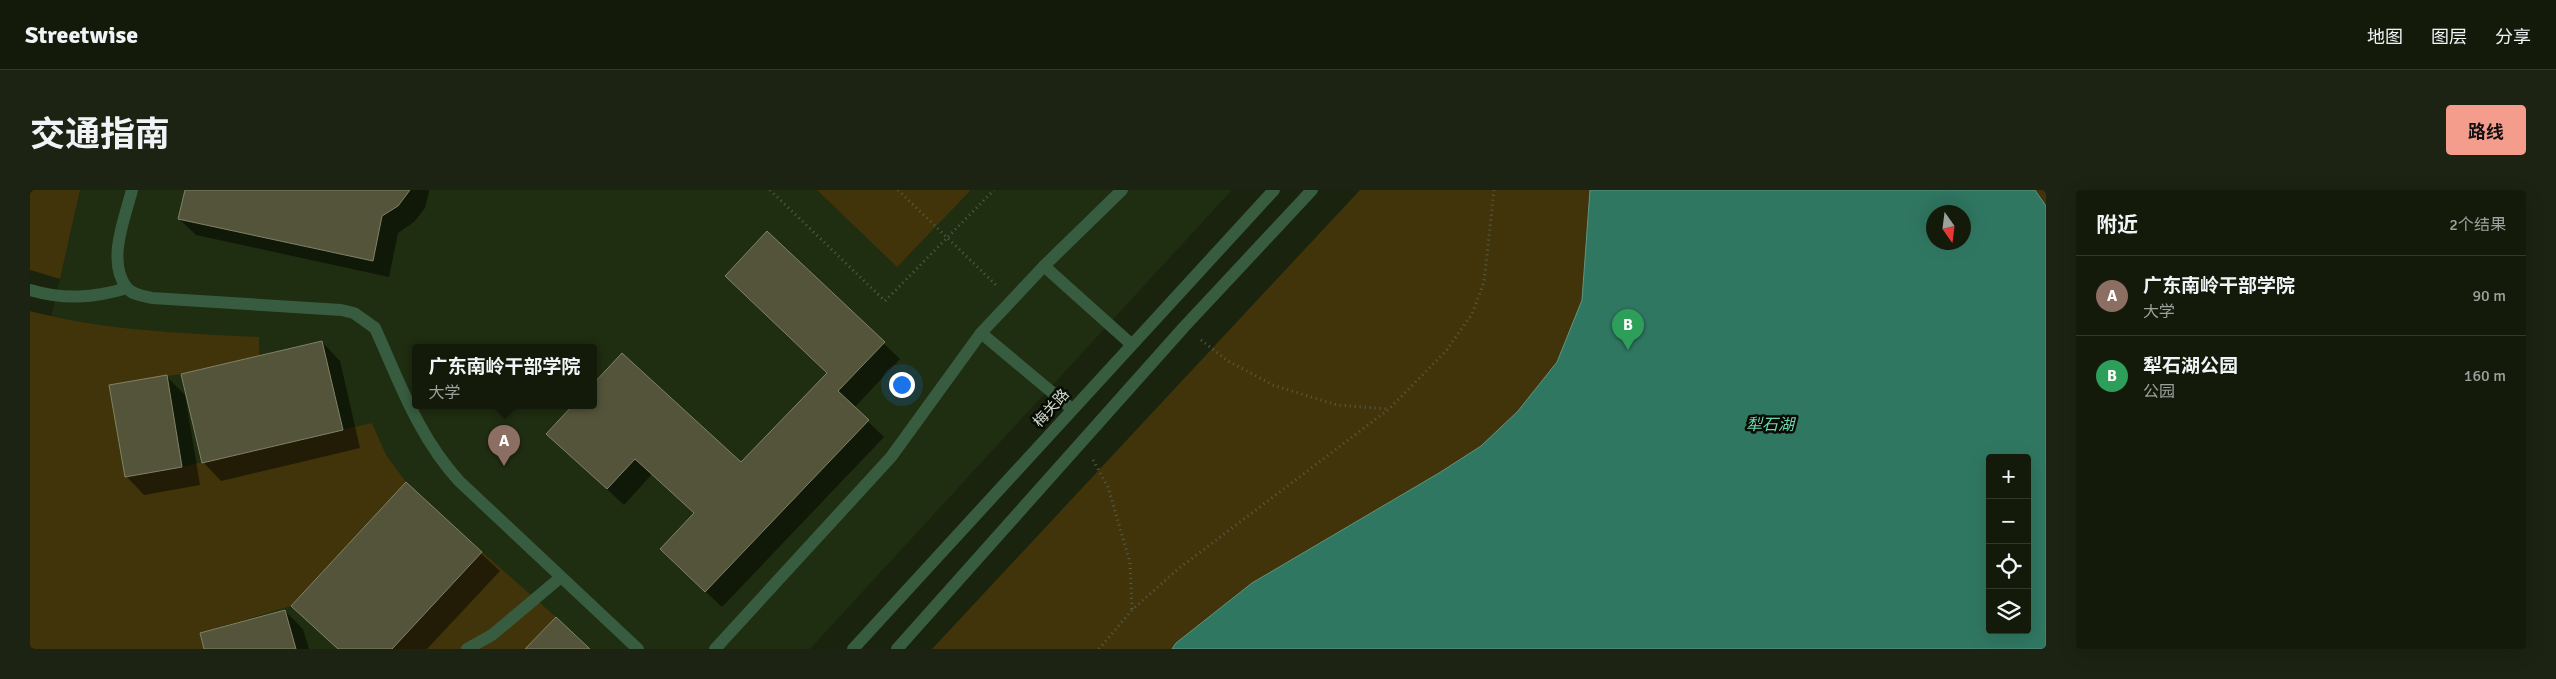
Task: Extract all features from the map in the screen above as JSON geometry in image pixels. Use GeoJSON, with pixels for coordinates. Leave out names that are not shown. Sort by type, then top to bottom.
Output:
{"type":"FeatureCollection","features":[{"type":"Feature","properties":{"kind":"street"},"geometry":{"type":"LineString","coordinates":[[132,190],[119,238],[118,260],[120,274],[127,288],[136,294],[152,298],[340,310],[364,319],[374,328],[420,430],[441,462],[638,649]]}},
{"type":"Feature","properties":{"kind":"street"},"geometry":{"type":"LineString","coordinates":[[715,649],[891,457],[981,333],[1044,266],[1122,190]]}},
{"type":"Feature","properties":{"kind":"street","name":"梅关路"},"geometry":{"type":"LineString","coordinates":[[853,649],[1274,190]]}},
{"type":"Feature","properties":{"kind":"street"},"geometry":{"type":"LineString","coordinates":[[897,649],[1184,327],[1312,190]]}},
{"type":"Feature","properties":{"kind":"street"},"geometry":{"type":"LineString","coordinates":[[1044,266],[1131,344]]}},
{"type":"Feature","properties":{"kind":"street"},"geometry":{"type":"LineString","coordinates":[[30,290],[66,298],[99,296],[127,288]]}},
{"type":"Feature","properties":{"kind":"street"},"geometry":{"type":"LineString","coordinates":[[981,333],[1072,409]]}},
{"type":"Feature","properties":{"kind":"street"},"geometry":{"type":"LineString","coordinates":[[467,649],[492,635],[561,577]]}},
{"type":"Feature","properties":{"kind":"path"},"geometry":{"type":"LineString","coordinates":[[770,190],[885,301],[994,190]]}},
{"type":"Feature","properties":{"kind":"path"},"geometry":{"type":"LineString","coordinates":[[898,190],[1011,301]]}},
{"type":"Feature","properties":{"kind":"path"},"geometry":{"type":"LineString","coordinates":[[1099,649],[1132,610],[1178,569],[1389,409],[1446,351],[1472,314],[1484,282],[1494,190]]}},
{"type":"Feature","properties":{"kind":"path"},"geometry":{"type":"LineString","coordinates":[[1184,327],[1228,361],[1273,385],[1337,405],[1389,409]]}},
{"type":"Feature","properties":{"kind":"path"},"geometry":{"type":"LineString","coordinates":[[1082,442],[1108,486],[1130,562],[1132,610]]}},
{"type":"Feature","properties":{"kind":"shaded area"},"geometry":{"type":"Polygon","coordinates":[[[30,190],[80,190],[60,279],[30,270],[30,190]]]}},
{"type":"Feature","properties":{"kind":"shaded area"},"geometry":{"type":"Polygon","coordinates":[[[80,190],[1232,190],[810,649],[87,649],[32,402],[80,190]]]}},
{"type":"Feature","properties":{"kind":"shaded area"},"geometry":{"type":"Polygon","coordinates":[[[817,190],[969,190],[970,191],[897,267],[817,190]]]}},
{"type":"Feature","properties":{"kind":"shaded area","name":"犁石湖"},"geometry":{"type":"Polygon","coordinates":[[[1360,190],[2046,190],[2046,649],[932,649],[1360,190]]]}},
{"type":"Feature","properties":{"kind":"shaded area"},"geometry":{"type":"Polygon","coordinates":[[[30,311],[58,318],[115,327],[259,337],[259,356],[181,374],[109,385],[125,477],[182,467],[372,423],[386,455],[406,482],[291,606],[200,633],[204,649],[30,649],[30,311]]]}},
{"type":"Feature","properties":{"kind":"shaded area"},"geometry":{"type":"Polygon","coordinates":[[[482,552],[556,617],[525,649],[392,649],[482,552]]]}},
{"type":"Feature","properties":{"kind":"water","name":"犁石湖"},"geometry":{"type":"Polygon","coordinates":[[[1590,190],[2035,190],[2046,206],[2046,649],[1172,649],[1176,643],[1252,583],[1439,473],[1481,446],[1518,411],[1557,362],[1582,300],[1590,190]]]}},
{"type":"Feature","properties":{"kind":"building"},"geometry":{"type":"Polygon","coordinates":[[[185,190],[410,190],[398,206],[382,216],[373,261],[178,219],[185,190]]]}},
{"type":"Feature","properties":{"kind":"building"},"geometry":{"type":"Polygon","coordinates":[[[767,231],[885,342],[838,391],[869,420],[705,592],[660,549],[694,513],[635,459],[607,489],[546,434],[569,409],[597,409],[597,380],[622,353],[741,462],[827,373],[725,276],[767,231]]]}},
{"type":"Feature","properties":{"kind":"building"},"geometry":{"type":"Polygon","coordinates":[[[322,341],[343,430],[202,463],[181,374],[322,341]]]}},
{"type":"Feature","properties":{"kind":"building"},"geometry":{"type":"Polygon","coordinates":[[[167,375],[182,467],[125,477],[109,385],[167,375]]]}},
{"type":"Feature","properties":{"kind":"building"},"geometry":{"type":"Polygon","coordinates":[[[406,482],[482,552],[392,649],[338,649],[291,606],[406,482]]]}},
{"type":"Feature","properties":{"kind":"building"},"geometry":{"type":"Polygon","coordinates":[[[285,610],[296,649],[204,649],[200,633],[285,610]]]}},
{"type":"Feature","properties":{"kind":"building"},"geometry":{"type":"Polygon","coordinates":[[[556,617],[590,649],[525,649],[556,617]]]}},
{"type":"Feature","properties":{"kind":"place","name":"犁石湖公园"},"geometry":{"type":"Point","coordinates":[1628,350]}},
{"type":"Feature","properties":{"kind":"place","name":"广东南岭干部学院"},"geometry":{"type":"Point","coordinates":[504,466]}}]}
